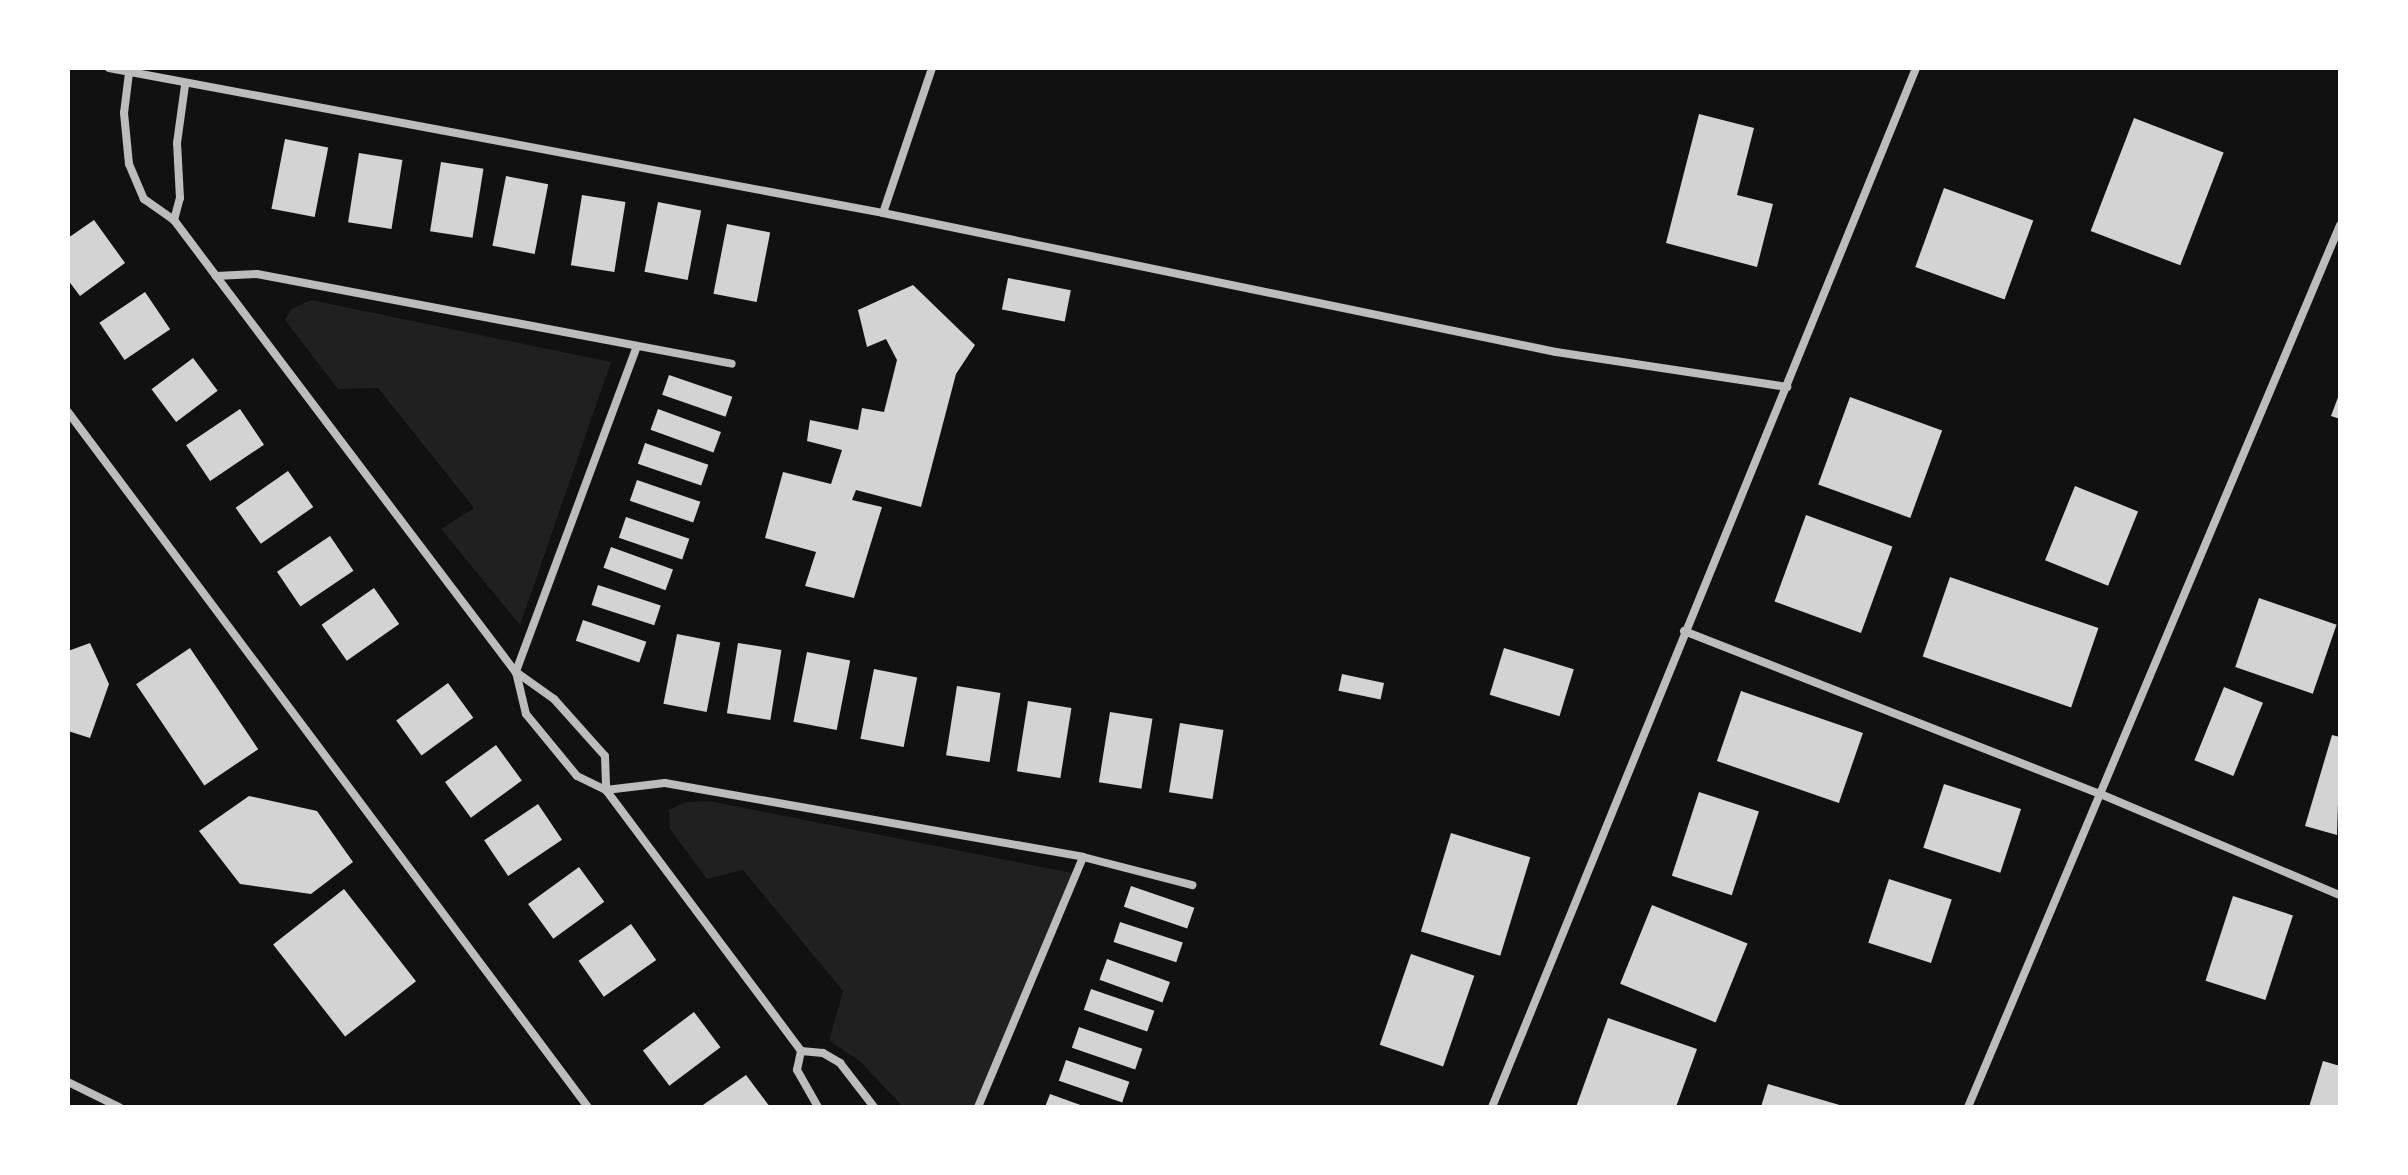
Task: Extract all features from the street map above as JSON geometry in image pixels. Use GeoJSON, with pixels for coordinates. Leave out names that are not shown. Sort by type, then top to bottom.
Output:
{"type":"FeatureCollection","features":[{"type":"Feature","properties":{"kind":"street"},"geometry":{"type":"LineString","coordinates":[[109,68],[185,85],[883,213],[1556,352],[1787,387]]}},
{"type":"Feature","properties":{"kind":"street"},"geometry":{"type":"LineString","coordinates":[[883,213],[932,68]]}},
{"type":"Feature","properties":{"kind":"street"},"geometry":{"type":"LineString","coordinates":[[1492,1107],[1916,68]]}},
{"type":"Feature","properties":{"kind":"street"},"geometry":{"type":"LineString","coordinates":[[129,73],[124,113],[129,164],[144,199],[174,220],[516,672],[554,699],[605,756],[606,790]]}},
{"type":"Feature","properties":{"kind":"street"},"geometry":{"type":"LineString","coordinates":[[174,220],[180,198],[177,143],[185,85]]}},
{"type":"Feature","properties":{"kind":"street"},"geometry":{"type":"LineString","coordinates":[[1968,1107],[2340,225]]}},
{"type":"Feature","properties":{"kind":"street"},"geometry":{"type":"LineString","coordinates":[[216,276],[257,274],[732,364]]}},
{"type":"Feature","properties":{"kind":"street"},"geometry":{"type":"LineString","coordinates":[[637,346],[516,672],[526,714],[577,776],[606,790],[801,1051],[823,1053],[840,1063],[874,1107]]}},
{"type":"Feature","properties":{"kind":"street"},"geometry":{"type":"LineString","coordinates":[[68,412],[588,1107]]}},
{"type":"Feature","properties":{"kind":"street"},"geometry":{"type":"LineString","coordinates":[[1684,631],[2098,793],[2340,895]]}},
{"type":"Feature","properties":{"kind":"street"},"geometry":{"type":"LineString","coordinates":[[606,790],[665,783],[1083,857],[1192,885]]}},
{"type":"Feature","properties":{"kind":"street"},"geometry":{"type":"LineString","coordinates":[[978,1107],[1083,857]]}},
{"type":"Feature","properties":{"kind":"street"},"geometry":{"type":"LineString","coordinates":[[801,1051],[797,1070],[818,1107]]}},
{"type":"Feature","properties":{"kind":"street"},"geometry":{"type":"LineString","coordinates":[[68,1082],[119,1107]]}},
{"type":"Feature","properties":{"kind":"shaded area"},"geometry":{"type":"Polygon","coordinates":[[[311,300],[611,362],[520,625],[441,529],[474,508],[378,388],[338,389],[285,320],[291,309],[311,300]]]}},
{"type":"Feature","properties":{"kind":"shaded area"},"geometry":{"type":"Polygon","coordinates":[[[709,801],[1072,873],[983,1107],[903,1107],[860,1061],[829,1041],[843,991],[743,870],[707,879],[670,829],[669,810],[686,802],[709,801]]]}},
{"type":"Feature","properties":{"kind":"building"},"geometry":{"type":"Polygon","coordinates":[[[1699,114],[1754,128],[1737,195],[1773,204],[1757,267],[1666,243],[1699,114]]]}},
{"type":"Feature","properties":{"kind":"building"},"geometry":{"type":"Polygon","coordinates":[[[2134,118],[2224,152],[2180,265],[2091,231],[2134,118]]]}},
{"type":"Feature","properties":{"kind":"building"},"geometry":{"type":"Polygon","coordinates":[[[285,139],[328,147],[315,217],[271,209],[285,139]]]}},
{"type":"Feature","properties":{"kind":"building"},"geometry":{"type":"Polygon","coordinates":[[[359,153],[402,160],[392,229],[348,222],[359,153]]]}},
{"type":"Feature","properties":{"kind":"building"},"geometry":{"type":"Polygon","coordinates":[[[441,162],[483,169],[473,238],[430,231],[441,162]]]}},
{"type":"Feature","properties":{"kind":"building"},"geometry":{"type":"Polygon","coordinates":[[[506,176],[548,184],[535,254],[492,246],[506,176]]]}},
{"type":"Feature","properties":{"kind":"building"},"geometry":{"type":"Polygon","coordinates":[[[1944,188],[2033,220],[2005,299],[1915,267],[1944,188]]]}},
{"type":"Feature","properties":{"kind":"building"},"geometry":{"type":"Polygon","coordinates":[[[582,195],[625,202],[614,272],[571,265],[582,195]]]}},
{"type":"Feature","properties":{"kind":"building"},"geometry":{"type":"Polygon","coordinates":[[[658,202],[701,210],[688,280],[644,272],[658,202]]]}},
{"type":"Feature","properties":{"kind":"building"},"geometry":{"type":"Polygon","coordinates":[[[94,220],[125,263],[80,296],[68,280],[68,238],[94,220]]]}},
{"type":"Feature","properties":{"kind":"building"},"geometry":{"type":"Polygon","coordinates":[[[727,224],[770,232],[757,302],[713,294],[727,224]]]}},
{"type":"Feature","properties":{"kind":"building"},"geometry":{"type":"Polygon","coordinates":[[[1008,278],[1071,290],[1065,322],[1002,309],[1008,278]]]}},
{"type":"Feature","properties":{"kind":"building"},"geometry":{"type":"Polygon","coordinates":[[[913,285],[975,345],[956,374],[921,507],[856,490],[852,500],[882,507],[854,598],[805,586],[816,552],[765,538],[783,472],[831,484],[842,450],[807,441],[810,420],[858,430],[862,408],[884,412],[897,360],[886,339],[867,347],[858,310],[913,285]]]}},
{"type":"Feature","properties":{"kind":"building"},"geometry":{"type":"Polygon","coordinates":[[[145,292],[170,329],[125,360],[99,323],[145,292]]]}},
{"type":"Feature","properties":{"kind":"building"},"geometry":{"type":"Polygon","coordinates":[[[193,358],[218,391],[176,422],[151,389],[193,358]]]}},
{"type":"Feature","properties":{"kind":"building"},"geometry":{"type":"Polygon","coordinates":[[[669,375],[732,397],[726,417],[662,395],[669,375]]]}},
{"type":"Feature","properties":{"kind":"building"},"geometry":{"type":"Polygon","coordinates":[[[2340,392],[2340,419],[2331,416],[2340,392]]]}},
{"type":"Feature","properties":{"kind":"building"},"geometry":{"type":"Polygon","coordinates":[[[1850,397],[1942,431],[1910,518],[1818,484],[1850,397]]]}},
{"type":"Feature","properties":{"kind":"building"},"geometry":{"type":"Polygon","coordinates":[[[240,409],[264,445],[210,481],[186,445],[240,409]]]}},
{"type":"Feature","properties":{"kind":"building"},"geometry":{"type":"Polygon","coordinates":[[[658,409],[721,432],[713,453],[650,430],[658,409]]]}},
{"type":"Feature","properties":{"kind":"building"},"geometry":{"type":"Polygon","coordinates":[[[645,443],[708,465],[701,486],[638,464],[645,443]]]}},
{"type":"Feature","properties":{"kind":"building"},"geometry":{"type":"Polygon","coordinates":[[[288,471],[313,507],[261,544],[236,508],[288,471]]]}},
{"type":"Feature","properties":{"kind":"building"},"geometry":{"type":"Polygon","coordinates":[[[637,480],[700,502],[693,523],[630,501],[637,480]]]}},
{"type":"Feature","properties":{"kind":"building"},"geometry":{"type":"Polygon","coordinates":[[[2075,486],[2138,511],[2108,586],[2045,560],[2075,486]]]}},
{"type":"Feature","properties":{"kind":"building"},"geometry":{"type":"Polygon","coordinates":[[[1806,515],[1892,546],[1861,633],[1775,601],[1806,515]]]}},
{"type":"Feature","properties":{"kind":"building"},"geometry":{"type":"Polygon","coordinates":[[[626,517],[689,539],[682,560],[619,538],[626,517]]]}},
{"type":"Feature","properties":{"kind":"building"},"geometry":{"type":"Polygon","coordinates":[[[330,536],[353,571],[300,607],[277,572],[330,536]]]}},
{"type":"Feature","properties":{"kind":"building"},"geometry":{"type":"Polygon","coordinates":[[[611,547],[673,570],[665,590],[603,568],[611,547]]]}},
{"type":"Feature","properties":{"kind":"building"},"geometry":{"type":"Polygon","coordinates":[[[1950,577],[2098,628],[2071,708],[1923,656],[1950,577]]]}},
{"type":"Feature","properties":{"kind":"building"},"geometry":{"type":"Polygon","coordinates":[[[598,585],[661,605],[654,625],[592,605],[598,585]]]}},
{"type":"Feature","properties":{"kind":"building"},"geometry":{"type":"Polygon","coordinates":[[[374,588],[399,624],[347,661],[322,625],[374,588]]]}},
{"type":"Feature","properties":{"kind":"building"},"geometry":{"type":"Polygon","coordinates":[[[2259,598],[2337,625],[2313,694],[2235,667],[2259,598]]]}},
{"type":"Feature","properties":{"kind":"building"},"geometry":{"type":"Polygon","coordinates":[[[583,620],[646,642],[639,663],[576,641],[583,620]]]}},
{"type":"Feature","properties":{"kind":"building"},"geometry":{"type":"Polygon","coordinates":[[[677,634],[720,642],[707,712],[663,704],[677,634]]]}},
{"type":"Feature","properties":{"kind":"building"},"geometry":{"type":"Polygon","coordinates":[[[90,643],[109,684],[90,738],[68,731],[68,651],[90,643]]]}},
{"type":"Feature","properties":{"kind":"building"},"geometry":{"type":"Polygon","coordinates":[[[738,643],[781,650],[770,720],[727,713],[738,643]]]}},
{"type":"Feature","properties":{"kind":"building"},"geometry":{"type":"Polygon","coordinates":[[[190,648],[258,749],[204,785],[136,684],[190,648]]]}},
{"type":"Feature","properties":{"kind":"building"},"geometry":{"type":"Polygon","coordinates":[[[1504,648],[1574,669],[1559,716],[1490,695],[1504,648]]]}},
{"type":"Feature","properties":{"kind":"building"},"geometry":{"type":"Polygon","coordinates":[[[807,652],[850,660],[837,730],[793,722],[807,652]]]}},
{"type":"Feature","properties":{"kind":"building"},"geometry":{"type":"Polygon","coordinates":[[[874,669],[917,677],[904,747],[860,739],[874,669]]]}},
{"type":"Feature","properties":{"kind":"building"},"geometry":{"type":"Polygon","coordinates":[[[1342,674],[1384,683],[1381,700],[1338,691],[1342,674]]]}},
{"type":"Feature","properties":{"kind":"building"},"geometry":{"type":"Polygon","coordinates":[[[448,683],[473,718],[421,755],[396,721],[448,683]]]}},
{"type":"Feature","properties":{"kind":"building"},"geometry":{"type":"Polygon","coordinates":[[[957,686],[1000,693],[990,762],[946,755],[957,686]]]}},
{"type":"Feature","properties":{"kind":"building"},"geometry":{"type":"Polygon","coordinates":[[[2224,687],[2263,703],[2233,776],[2194,760],[2224,687]]]}},
{"type":"Feature","properties":{"kind":"building"},"geometry":{"type":"Polygon","coordinates":[[[1741,691],[1863,733],[1839,803],[1717,761],[1741,691]]]}},
{"type":"Feature","properties":{"kind":"building"},"geometry":{"type":"Polygon","coordinates":[[[1028,701],[1071,708],[1060,778],[1017,771],[1028,701]]]}},
{"type":"Feature","properties":{"kind":"building"},"geometry":{"type":"Polygon","coordinates":[[[1110,712],[1152,719],[1141,789],[1099,782],[1110,712]]]}},
{"type":"Feature","properties":{"kind":"building"},"geometry":{"type":"Polygon","coordinates":[[[1180,723],[1223,730],[1213,799],[1169,792],[1180,723]]]}},
{"type":"Feature","properties":{"kind":"building"},"geometry":{"type":"Polygon","coordinates":[[[2332,735],[2340,737],[2337,835],[2305,826],[2332,735]]]}},
{"type":"Feature","properties":{"kind":"building"},"geometry":{"type":"Polygon","coordinates":[[[496,745],[522,781],[471,818],[445,782],[496,745]]]}},
{"type":"Feature","properties":{"kind":"building"},"geometry":{"type":"Polygon","coordinates":[[[1944,784],[2021,809],[2000,873],[1923,848],[1944,784]]]}},
{"type":"Feature","properties":{"kind":"building"},"geometry":{"type":"Polygon","coordinates":[[[1699,792],[1759,811],[1732,895],[1672,876],[1699,792]]]}},
{"type":"Feature","properties":{"kind":"building"},"geometry":{"type":"Polygon","coordinates":[[[249,796],[317,811],[353,862],[311,894],[240,884],[199,831],[249,796]]]}},
{"type":"Feature","properties":{"kind":"building"},"geometry":{"type":"Polygon","coordinates":[[[538,804],[562,840],[508,876],[484,840],[538,804]]]}},
{"type":"Feature","properties":{"kind":"building"},"geometry":{"type":"Polygon","coordinates":[[[1451,833],[1530,857],[1500,956],[1421,931],[1451,833]]]}},
{"type":"Feature","properties":{"kind":"building"},"geometry":{"type":"Polygon","coordinates":[[[579,867],[604,902],[553,939],[528,904],[579,867]]]}},
{"type":"Feature","properties":{"kind":"building"},"geometry":{"type":"Polygon","coordinates":[[[1889,879],[1952,899],[1931,963],[1868,943],[1889,879]]]}},
{"type":"Feature","properties":{"kind":"building"},"geometry":{"type":"Polygon","coordinates":[[[1131,886],[1194,908],[1187,929],[1124,907],[1131,886]]]}},
{"type":"Feature","properties":{"kind":"building"},"geometry":{"type":"Polygon","coordinates":[[[344,889],[416,981],[345,1037],[273,944],[344,889]]]}},
{"type":"Feature","properties":{"kind":"building"},"geometry":{"type":"Polygon","coordinates":[[[2233,896],[2293,915],[2265,1000],[2205,981],[2233,896]]]}},
{"type":"Feature","properties":{"kind":"building"},"geometry":{"type":"Polygon","coordinates":[[[1652,905],[1747,944],[1716,1022],[1620,984],[1652,905]]]}},
{"type":"Feature","properties":{"kind":"building"},"geometry":{"type":"Polygon","coordinates":[[[1120,922],[1183,942],[1176,962],[1114,942],[1120,922]]]}},
{"type":"Feature","properties":{"kind":"building"},"geometry":{"type":"Polygon","coordinates":[[[631,924],[656,960],[604,997],[579,961],[631,924]]]}},
{"type":"Feature","properties":{"kind":"building"},"geometry":{"type":"Polygon","coordinates":[[[1411,954],[1474,976],[1443,1067],[1380,1045],[1411,954]]]}},
{"type":"Feature","properties":{"kind":"building"},"geometry":{"type":"Polygon","coordinates":[[[1107,959],[1170,982],[1162,1003],[1099,980],[1107,959]]]}},
{"type":"Feature","properties":{"kind":"building"},"geometry":{"type":"Polygon","coordinates":[[[1091,989],[1154,1011],[1147,1032],[1084,1010],[1091,989]]]}},
{"type":"Feature","properties":{"kind":"building"},"geometry":{"type":"Polygon","coordinates":[[[694,1012],[720,1047],[669,1086],[643,1051],[694,1012]]]}},
{"type":"Feature","properties":{"kind":"building"},"geometry":{"type":"Polygon","coordinates":[[[1608,1018],[1697,1049],[1676,1107],[1576,1107],[1608,1018]]]}},
{"type":"Feature","properties":{"kind":"building"},"geometry":{"type":"Polygon","coordinates":[[[1079,1027],[1142,1049],[1135,1070],[1072,1048],[1079,1027]]]}},
{"type":"Feature","properties":{"kind":"building"},"geometry":{"type":"Polygon","coordinates":[[[1066,1060],[1129,1082],[1122,1103],[1059,1081],[1066,1060]]]}},
{"type":"Feature","properties":{"kind":"building"},"geometry":{"type":"Polygon","coordinates":[[[2323,1061],[2340,1066],[2340,1107],[2309,1107],[2323,1061]]]}},
{"type":"Feature","properties":{"kind":"building"},"geometry":{"type":"Polygon","coordinates":[[[746,1075],[770,1107],[700,1107],[746,1075]]]}},
{"type":"Feature","properties":{"kind":"building"},"geometry":{"type":"Polygon","coordinates":[[[1768,1084],[1843,1106],[1843,1107],[1761,1107],[1768,1084]]]}},
{"type":"Feature","properties":{"kind":"building"},"geometry":{"type":"Polygon","coordinates":[[[1050,1094],[1086,1107],[1045,1107],[1050,1094]]]}}]}
